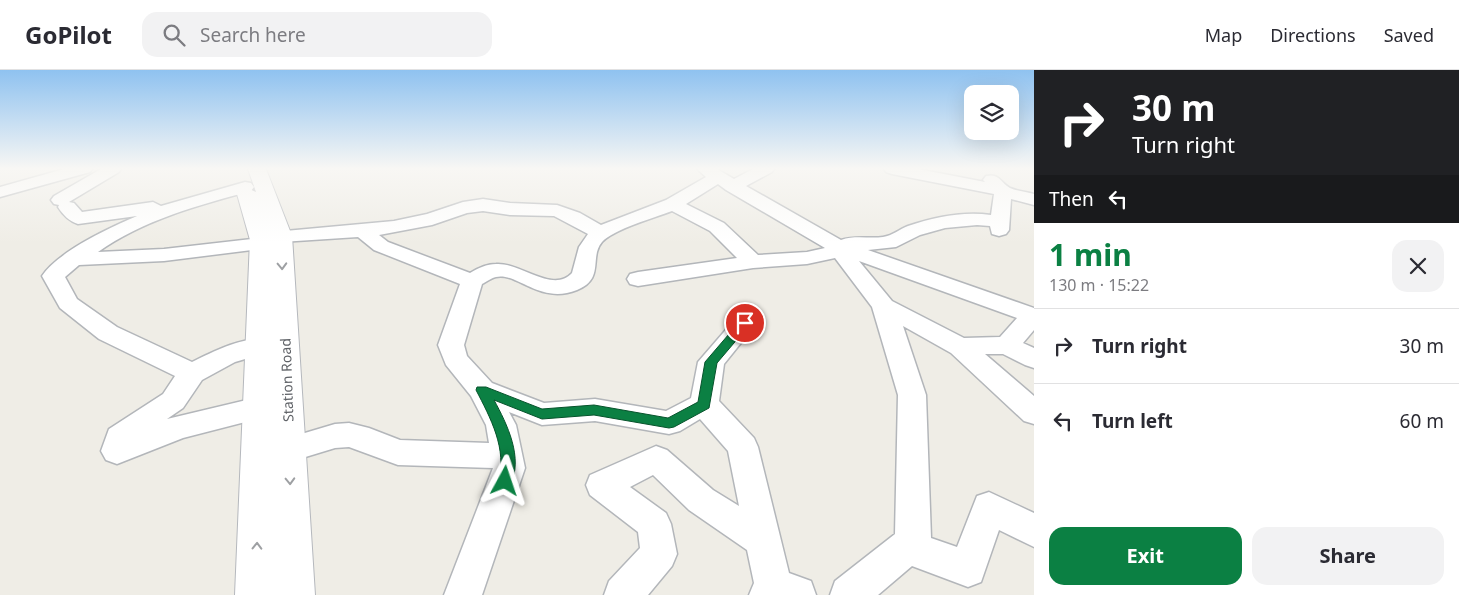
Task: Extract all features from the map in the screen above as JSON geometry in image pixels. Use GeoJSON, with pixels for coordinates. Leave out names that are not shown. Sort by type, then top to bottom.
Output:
{"type":"FeatureCollection","features":[{"type":"Feature","properties":{"kind":"street"},"geometry":{"type":"LineString","coordinates":[[78,194],[64,204],[78,218],[178,200]]}},
{"type":"Feature","properties":{"kind":"street"},"geometry":{"type":"LineString","coordinates":[[192,372],[108,333],[68,302],[53,276],[72,259],[178,200],[196,194]]}},
{"type":"Feature","properties":{"kind":"street","name":"Station Road"},"geometry":{"type":"LineString","coordinates":[[254,194],[271,240],[289,450],[294,595]]}},
{"type":"Feature","properties":{"kind":"street"},"geometry":{"type":"LineString","coordinates":[[463,595],[509,468],[501,425],[482,390],[455,360],[451,345],[472,281],[489,272],[502,270],[544,287],[568,286],[583,278],[586,270],[585,258],[588,246],[601,233],[673,204],[691,194]]}},
{"type":"Feature","properties":{"kind":"street"},"geometry":{"type":"LineString","coordinates":[[744,194],[837,248],[1034,315],[1007,345]]}},
{"type":"Feature","properties":{"kind":"street"},"geometry":{"type":"LineString","coordinates":[[638,279],[753,262],[799,259],[837,248],[889,243],[913,231],[943,222],[977,219],[999,226],[1003,194]]}},
{"type":"Feature","properties":{"kind":"street"},"geometry":{"type":"LineString","coordinates":[[1012,194],[1034,200]]}},
{"type":"Feature","properties":{"kind":"street"},"geometry":{"type":"LineString","coordinates":[[673,204],[717,228],[753,262]]}},
{"type":"Feature","properties":{"kind":"street"},"geometry":{"type":"LineString","coordinates":[[72,259],[164,256],[271,240],[362,231],[410,224],[463,208],[483,205],[556,211],[573,217],[601,233]]}},
{"type":"Feature","properties":{"kind":"street"},"geometry":{"type":"LineString","coordinates":[[362,231],[381,246],[472,281]]}},
{"type":"Feature","properties":{"kind":"street","name":"Station Road"},"geometry":{"type":"LineString","coordinates":[[256,595],[260,346],[271,240]]}},
{"type":"Feature","properties":{"kind":"street"},"geometry":{"type":"LineString","coordinates":[[837,248],[884,306],[912,395],[913,538],[907,547],[849,595]]}},
{"type":"Feature","properties":{"kind":"street"},"geometry":{"type":"LineString","coordinates":[[884,306],[960,347],[1034,413]]}},
{"type":"Feature","properties":{"kind":"street"},"geometry":{"type":"LineString","coordinates":[[704,404],[711,362],[745,323]]}},
{"type":"Feature","properties":{"kind":"street"},"geometry":{"type":"LineString","coordinates":[[960,347],[1007,345],[1034,359]]}},
{"type":"Feature","properties":{"kind":"street"},"geometry":{"type":"LineString","coordinates":[[259,408],[177,428],[117,451],[120,437],[173,400],[192,372],[226,356],[260,346]]}},
{"type":"Feature","properties":{"kind":"street"},"geometry":{"type":"LineString","coordinates":[[482,390],[542,414],[594,410],[669,423],[704,404]]}},
{"type":"Feature","properties":{"kind":"street"},"geometry":{"type":"LineString","coordinates":[[704,404],[743,447],[763,540],[780,592]]}},
{"type":"Feature","properties":{"kind":"street"},"geometry":{"type":"LineString","coordinates":[[289,450],[335,436],[349,435],[369,440],[398,452],[507,456]]}},
{"type":"Feature","properties":{"kind":"street"},"geometry":{"type":"LineString","coordinates":[[622,595],[659,554],[654,524],[602,486],[656,459],[701,500],[763,540]]}},
{"type":"Feature","properties":{"kind":"street"},"geometry":{"type":"LineString","coordinates":[[907,547],[968,569],[989,507],[1034,531]]}},
{"type":"Feature","properties":{"kind":"route"},"geometry":{"type":"LineString","coordinates":[[505,481],[509,468],[501,425],[482,390],[505,401],[542,414],[594,410],[669,423],[704,404],[711,362],[745,323]]}}]}
